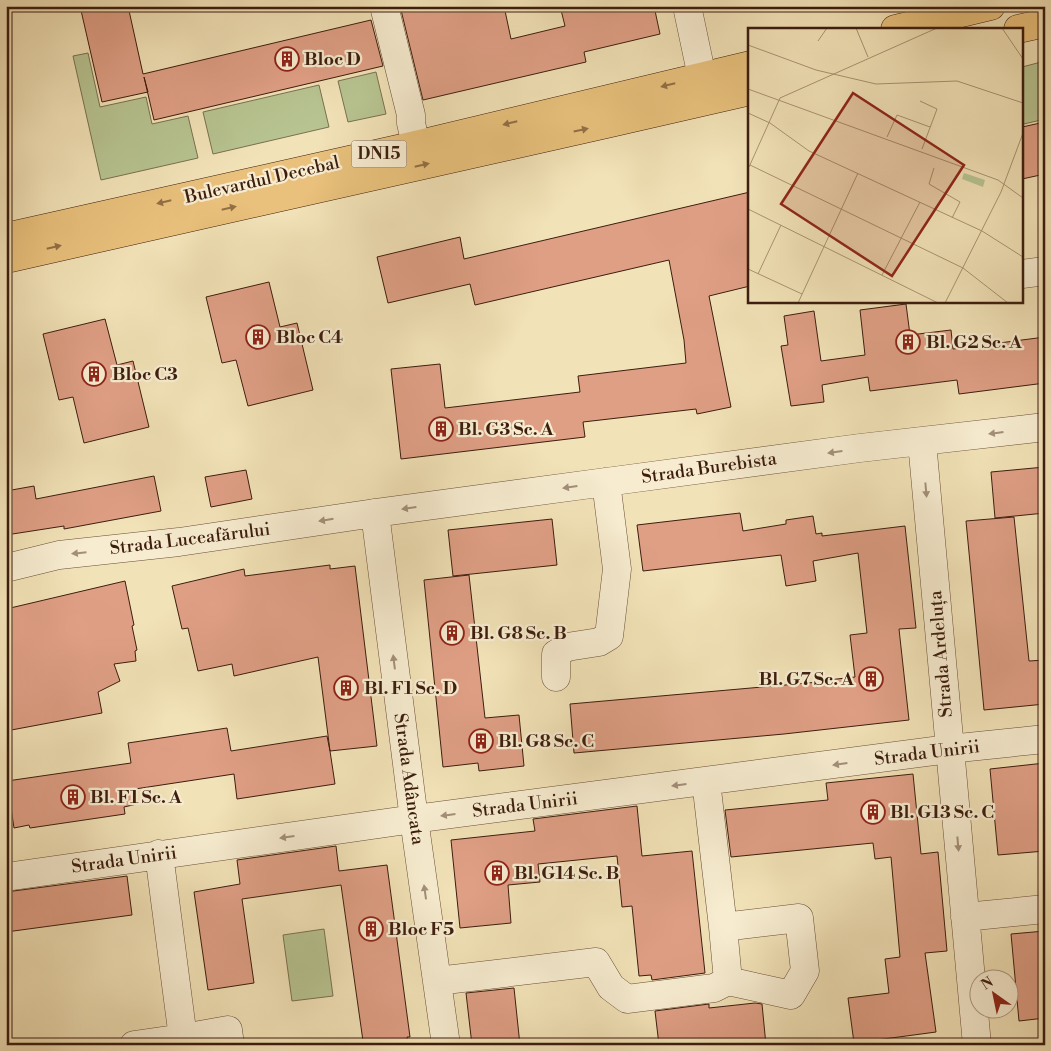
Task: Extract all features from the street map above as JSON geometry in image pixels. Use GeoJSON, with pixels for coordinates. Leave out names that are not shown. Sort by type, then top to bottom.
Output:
{"type":"FeatureCollection","features":[{"type":"Feature","properties":{"kind":"main road"},"geometry":{"type":"LineString","coordinates":[[899,28],[991,6]]}},
{"type":"Feature","properties":{"kind":"main road"},"geometry":{"type":"LineString","coordinates":[[1022,28],[1045,23]]}},
{"type":"Feature","properties":{"kind":"main road","name":"Bulevardul Decebal"},"geometry":{"type":"LineString","coordinates":[[6,238],[416,145],[748,66]]}},
{"type":"Feature","properties":{"kind":"main road","name":"Bulevardul Decebal"},"geometry":{"type":"LineString","coordinates":[[6,259],[748,91]]}},
{"type":"Feature","properties":{"kind":"street"},"geometry":{"type":"LineString","coordinates":[[384,6],[416,145]]}},
{"type":"Feature","properties":{"kind":"street"},"geometry":{"type":"LineString","coordinates":[[687,6],[702,77]]}},
{"type":"Feature","properties":{"kind":"street"},"geometry":{"type":"LineString","coordinates":[[1024,274],[1045,271]]}},
{"type":"Feature","properties":{"kind":"street","name":"Strada Burebista"},"geometry":{"type":"LineString","coordinates":[[375,513],[860,448],[1045,427]]}},
{"type":"Feature","properties":{"kind":"street","name":"Strada Ardeluța"},"geometry":{"type":"LineString","coordinates":[[922,442],[977,1045]]}},
{"type":"Feature","properties":{"kind":"street"},"geometry":{"type":"LineString","coordinates":[[556,677],[556,654],[567,648],[599,642],[610,636],[617,569],[606,482]]}},
{"type":"Feature","properties":{"kind":"street","name":"Strada Luceafărului"},"geometry":{"type":"LineString","coordinates":[[6,568],[59,555],[179,542],[375,513]]}},
{"type":"Feature","properties":{"kind":"street","name":"Strada Adâncata"},"geometry":{"type":"LineString","coordinates":[[375,513],[414,819],[446,1045]]}},
{"type":"Feature","properties":{"kind":"street","name":"Strada Unirii"},"geometry":{"type":"LineString","coordinates":[[6,877],[414,819],[949,749],[1045,739]]}},
{"type":"Feature","properties":{"kind":"street"},"geometry":{"type":"LineString","coordinates":[[706,781],[728,981]]}},
{"type":"Feature","properties":{"kind":"street"},"geometry":{"type":"LineString","coordinates":[[159,854],[183,1038]]}},
{"type":"Feature","properties":{"kind":"street"},"geometry":{"type":"LineString","coordinates":[[965,917],[1045,909]]}},
{"type":"Feature","properties":{"kind":"street"},"geometry":{"type":"LineString","coordinates":[[437,981],[596,962],[611,987],[627,999],[714,988],[728,981],[791,995],[805,971],[800,918],[723,927]]}},
{"type":"Feature","properties":{"kind":"street"},"geometry":{"type":"LineString","coordinates":[[134,1045],[228,1030],[230,1045]]}},
{"type":"Feature","properties":{"kind":"green space"},"geometry":{"type":"Polygon","coordinates":[[[88,53],[100,107],[146,97],[152,124],[188,116],[198,158],[101,180],[73,56],[88,53]]]}},
{"type":"Feature","properties":{"kind":"green space"},"geometry":{"type":"Polygon","coordinates":[[[1045,61],[1045,119],[1024,124],[1024,66],[1045,61]]]}},
{"type":"Feature","properties":{"kind":"green space"},"geometry":{"type":"Polygon","coordinates":[[[376,72],[386,114],[348,122],[338,81],[376,72]]]}},
{"type":"Feature","properties":{"kind":"green space"},"geometry":{"type":"Polygon","coordinates":[[[319,85],[329,127],[213,154],[203,112],[319,85]]]}},
{"type":"Feature","properties":{"kind":"green space"},"geometry":{"type":"Polygon","coordinates":[[[324,929],[333,996],[292,1001],[283,935],[324,929]]]}},
{"type":"Feature","properties":{"kind":"building","name":"Bloc D"},"geometry":{"type":"Polygon","coordinates":[[[80,6],[128,6],[143,74],[371,20],[383,66],[154,120],[148,92],[102,102],[80,6]]]}},
{"type":"Feature","properties":{"kind":"building"},"geometry":{"type":"Polygon","coordinates":[[[400,6],[504,6],[511,39],[565,26],[560,6],[654,6],[660,34],[584,52],[586,62],[423,100],[400,6]]]}},
{"type":"Feature","properties":{"kind":"building"},"geometry":{"type":"Polygon","coordinates":[[[1045,122],[1045,174],[1024,179],[1024,127],[1045,122]]]}},
{"type":"Feature","properties":{"kind":"building"},"geometry":{"type":"Polygon","coordinates":[[[748,192],[748,286],[709,296],[731,407],[697,414],[696,409],[583,422],[585,437],[401,459],[391,369],[440,364],[445,408],[580,392],[578,376],[686,363],[684,340],[669,260],[475,305],[470,284],[388,303],[377,257],[460,237],[464,259],[748,192]]]}},
{"type":"Feature","properties":{"kind":"building","name":"Bloc C4"},"geometry":{"type":"Polygon","coordinates":[[[269,282],[280,327],[297,323],[313,390],[248,406],[236,360],[222,363],[206,297],[269,282]]]}},
{"type":"Feature","properties":{"kind":"building"},"geometry":{"type":"Polygon","coordinates":[[[906,304],[910,335],[951,330],[953,349],[1045,337],[1045,383],[959,394],[957,380],[870,391],[868,377],[822,385],[824,402],[791,406],[781,346],[788,345],[784,316],[814,311],[821,361],[865,355],[860,310],[906,304]]]}},
{"type":"Feature","properties":{"kind":"building","name":"Bloc C3"},"geometry":{"type":"Polygon","coordinates":[[[105,319],[117,365],[133,361],[149,427],[84,443],[73,397],[59,400],[43,334],[105,319]]]}},
{"type":"Feature","properties":{"kind":"building"},"geometry":{"type":"Polygon","coordinates":[[[1045,467],[1045,513],[995,518],[991,472],[1045,467]]]}},
{"type":"Feature","properties":{"kind":"building"},"geometry":{"type":"Polygon","coordinates":[[[246,470],[252,499],[211,507],[205,477],[246,470]]]}},
{"type":"Feature","properties":{"kind":"building"},"geometry":{"type":"Polygon","coordinates":[[[154,476],[161,511],[64,529],[64,526],[6,535],[6,491],[34,486],[36,499],[154,476]]]}},
{"type":"Feature","properties":{"kind":"building"},"geometry":{"type":"Polygon","coordinates":[[[740,513],[743,531],[786,524],[786,520],[813,516],[816,534],[822,533],[822,536],[905,526],[916,628],[899,629],[909,720],[784,734],[574,753],[570,704],[819,682],[855,677],[850,635],[867,633],[858,553],[813,561],[816,581],[786,586],[781,555],[643,571],[637,525],[740,513]]]}},
{"type":"Feature","properties":{"kind":"building"},"geometry":{"type":"Polygon","coordinates":[[[1014,517],[1029,661],[1045,660],[1045,704],[984,710],[966,521],[1014,517]]]}},
{"type":"Feature","properties":{"kind":"building"},"geometry":{"type":"Polygon","coordinates":[[[552,519],[557,565],[453,576],[448,530],[552,519]]]}},
{"type":"Feature","properties":{"kind":"building"},"geometry":{"type":"Polygon","coordinates":[[[330,565],[330,569],[355,566],[377,746],[330,751],[318,657],[234,676],[232,664],[198,671],[188,628],[182,629],[172,586],[244,569],[245,576],[330,565]]]}},
{"type":"Feature","properties":{"kind":"building"},"geometry":{"type":"Polygon","coordinates":[[[469,575],[485,718],[519,715],[524,766],[479,771],[478,763],[443,767],[424,580],[469,575]]]}},
{"type":"Feature","properties":{"kind":"building"},"geometry":{"type":"Polygon","coordinates":[[[125,581],[134,625],[132,626],[137,650],[135,651],[136,661],[114,664],[120,681],[98,692],[102,713],[6,731],[6,609],[125,581]]]}},
{"type":"Feature","properties":{"kind":"building"},"geometry":{"type":"Polygon","coordinates":[[[227,728],[231,751],[327,736],[335,784],[237,799],[234,774],[135,789],[137,804],[124,807],[125,814],[30,828],[29,825],[14,828],[7,781],[131,763],[128,743],[227,728]]]}},
{"type":"Feature","properties":{"kind":"building"},"geometry":{"type":"Polygon","coordinates":[[[1045,763],[1045,810],[1041,810],[1045,851],[998,855],[990,769],[1045,763]]]}},
{"type":"Feature","properties":{"kind":"building"},"geometry":{"type":"Polygon","coordinates":[[[913,774],[921,854],[938,852],[947,951],[925,953],[936,1032],[854,1043],[848,998],[889,993],[885,959],[900,957],[891,857],[875,859],[873,843],[731,857],[725,810],[828,800],[826,783],[913,774]]]}},
{"type":"Feature","properties":{"kind":"building"},"geometry":{"type":"Polygon","coordinates":[[[637,806],[642,856],[692,851],[705,973],[652,980],[651,975],[639,976],[632,906],[622,907],[617,856],[538,864],[540,882],[508,885],[511,923],[460,928],[451,840],[535,831],[533,819],[637,806]]]}},
{"type":"Feature","properties":{"kind":"building","name":"Bloc F5"},"geometry":{"type":"Polygon","coordinates":[[[336,846],[339,871],[387,865],[410,1037],[407,1037],[408,1045],[367,1045],[366,1040],[363,1041],[341,885],[242,899],[254,983],[208,990],[194,892],[240,884],[237,860],[336,846]]]}},
{"type":"Feature","properties":{"kind":"building"},"geometry":{"type":"Polygon","coordinates":[[[127,876],[132,915],[6,932],[6,892],[127,876]]]}},
{"type":"Feature","properties":{"kind":"building"},"geometry":{"type":"Polygon","coordinates":[[[1045,931],[1045,1018],[1019,1021],[1018,968],[1014,968],[1011,934],[1045,931]]]}},
{"type":"Feature","properties":{"kind":"building"},"geometry":{"type":"Polygon","coordinates":[[[514,988],[520,1045],[472,1045],[466,993],[514,988]]]}},
{"type":"Feature","properties":{"kind":"building"},"geometry":{"type":"Polygon","coordinates":[[[755,1003],[762,1004],[766,1045],[659,1045],[655,1011],[709,1004],[709,1008],[755,1003]]]}},
{"type":"Feature","properties":{"kind":"place","name":"Bloc D"},"geometry":{"type":"Point","coordinates":[287,59]}},
{"type":"Feature","properties":{"kind":"place","name":"Bloc C4"},"geometry":{"type":"Point","coordinates":[258,337]}},
{"type":"Feature","properties":{"kind":"place","name":"Bl. G2 Sc. A"},"geometry":{"type":"Point","coordinates":[908,342]}},
{"type":"Feature","properties":{"kind":"place","name":"Bloc C3"},"geometry":{"type":"Point","coordinates":[94,374]}},
{"type":"Feature","properties":{"kind":"place","name":"Bl. G3 Sc. A"},"geometry":{"type":"Point","coordinates":[441,429]}},
{"type":"Feature","properties":{"kind":"place","name":"Bl. G8 Sc. B"},"geometry":{"type":"Point","coordinates":[452,633]}},
{"type":"Feature","properties":{"kind":"place","name":"Bl. G7 Sc. A"},"geometry":{"type":"Point","coordinates":[871,679]}},
{"type":"Feature","properties":{"kind":"place","name":"Bl. F1 Sc. D"},"geometry":{"type":"Point","coordinates":[346,688]}},
{"type":"Feature","properties":{"kind":"place","name":"Bl. G8 Sc. C"},"geometry":{"type":"Point","coordinates":[481,741]}},
{"type":"Feature","properties":{"kind":"place","name":"Bl. F1 Sc. A"},"geometry":{"type":"Point","coordinates":[73,797]}},
{"type":"Feature","properties":{"kind":"place","name":"Bl. G13 Sc. C"},"geometry":{"type":"Point","coordinates":[873,812]}},
{"type":"Feature","properties":{"kind":"place","name":"Bl. G14 Sc. B"},"geometry":{"type":"Point","coordinates":[497,873]}},
{"type":"Feature","properties":{"kind":"place","name":"Bloc F5"},"geometry":{"type":"Point","coordinates":[371,929]}}]}
